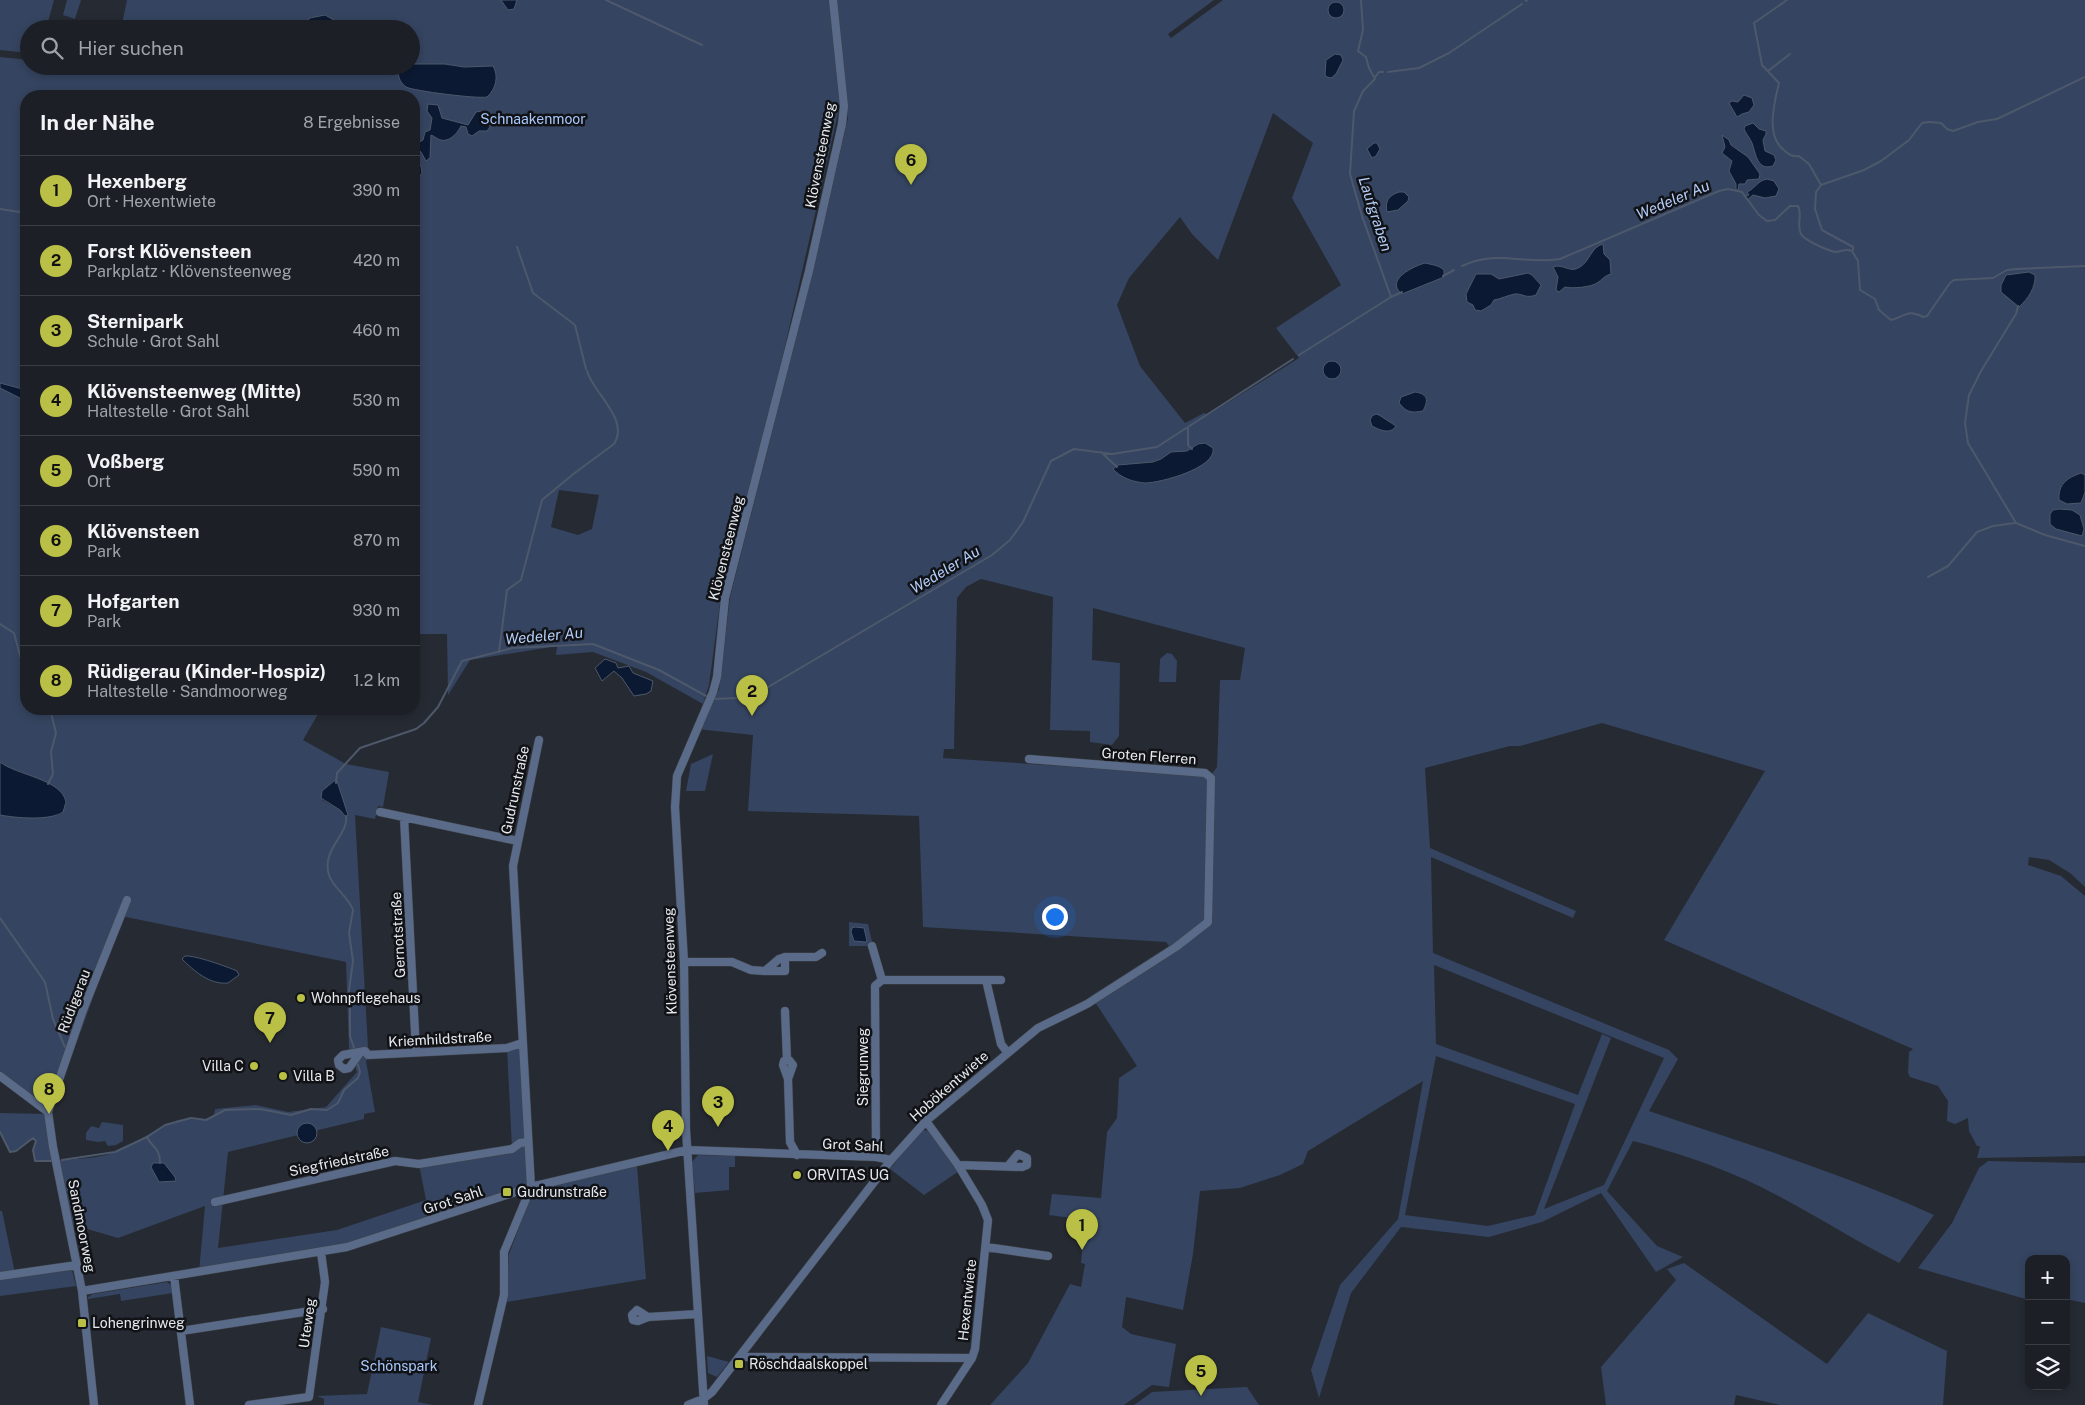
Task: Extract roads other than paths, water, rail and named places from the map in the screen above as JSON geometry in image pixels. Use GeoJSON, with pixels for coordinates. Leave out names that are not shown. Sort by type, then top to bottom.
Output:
{"type":"FeatureCollection","features":[{"type":"Feature","properties":{"kind":"street","name":"Klövensteenweg"},"geometry":{"type":"LineString","coordinates":[[703,1402],[687,1150],[684,962],[676,808],[677,776],[709,703],[717,677],[725,598],[809,271],[843,115],[844,106],[833,0]]}},
{"type":"Feature","properties":{"kind":"street","name":"Gudrunstraße"},"geometry":{"type":"LineString","coordinates":[[478,1405],[504,1295],[504,1252],[531,1187],[513,866],[538,740]]}},
{"type":"Feature","properties":{"kind":"street","name":"Groten Flerren"},"geometry":{"type":"LineString","coordinates":[[1029,759],[1205,772],[1211,778],[1208,922]]}},
{"type":"Feature","properties":{"kind":"street"},"geometry":{"type":"LineString","coordinates":[[380,812],[518,841]]}},
{"type":"Feature","properties":{"kind":"street","name":"Gernotstraße"},"geometry":{"type":"LineString","coordinates":[[404,817],[416,1052]]}},
{"type":"Feature","properties":{"kind":"street","name":"Rüdigerau"},"geometry":{"type":"LineString","coordinates":[[45,1110],[52,1101],[83,1010],[127,900]]}},
{"type":"Feature","properties":{"kind":"street","name":"Hobökentwiete"},"geometry":{"type":"LineString","coordinates":[[703,1402],[891,1160],[926,1121],[1038,1028],[1087,1004],[1176,947],[1208,922]]}},
{"type":"Feature","properties":{"kind":"street"},"geometry":{"type":"LineString","coordinates":[[872,946],[882,980],[1001,980]]}},
{"type":"Feature","properties":{"kind":"street"},"geometry":{"type":"LineString","coordinates":[[765,971],[779,959],[785,957],[816,957],[822,953]]}},
{"type":"Feature","properties":{"kind":"street"},"geometry":{"type":"LineString","coordinates":[[684,962],[732,962],[751,970],[785,971],[785,957]]}},
{"type":"Feature","properties":{"kind":"street","name":"Siegrunweg"},"geometry":{"type":"LineString","coordinates":[[876,1157],[875,986],[882,980]]}},
{"type":"Feature","properties":{"kind":"street"},"geometry":{"type":"LineString","coordinates":[[986,980],[1001,1044],[1007,1052]]}},
{"type":"Feature","properties":{"kind":"street"},"geometry":{"type":"LineString","coordinates":[[784,1011],[787,1060],[791,1060],[793,1063],[788,1079],[790,1142],[797,1155]]}},
{"type":"Feature","properties":{"kind":"street","name":"Kriemhildstraße"},"geometry":{"type":"LineString","coordinates":[[360,1053],[354,1063],[346,1069],[338,1064],[338,1059],[341,1056],[365,1051],[368,1055],[507,1048],[522,1043]]}},
{"type":"Feature","properties":{"kind":"street"},"geometry":{"type":"LineString","coordinates":[[0,1076],[45,1110]]}},
{"type":"Feature","properties":{"kind":"street"},"geometry":{"type":"LineString","coordinates":[[45,1110],[41,1097],[43,1094],[52,1101]]}},
{"type":"Feature","properties":{"kind":"street","name":"Sandmoorweg"},"geometry":{"type":"LineString","coordinates":[[45,1110],[82,1291],[94,1405]]}},
{"type":"Feature","properties":{"kind":"street","name":"Hexentwiete"},"geometry":{"type":"LineString","coordinates":[[926,1121],[958,1165],[986,1214],[988,1228],[978,1302],[975,1349],[972,1358],[941,1405]]}},
{"type":"Feature","properties":{"kind":"street","name":"Siegfriedstraße"},"geometry":{"type":"LineString","coordinates":[[214,1202],[395,1161],[419,1164],[512,1149],[520,1143],[528,1142]]}},
{"type":"Feature","properties":{"kind":"street"},"geometry":{"type":"LineString","coordinates":[[783,1154],[790,1142]]}},
{"type":"Feature","properties":{"kind":"street","name":"Grot Sahl"},"geometry":{"type":"LineString","coordinates":[[82,1291],[347,1248],[531,1187],[687,1150],[876,1157],[891,1160]]}},
{"type":"Feature","properties":{"kind":"street"},"geometry":{"type":"LineString","coordinates":[[958,1165],[1008,1166]]}},
{"type":"Feature","properties":{"kind":"street","name":"Hexentwiete"},"geometry":{"type":"LineString","coordinates":[[986,1247],[1048,1256]]}},
{"type":"Feature","properties":{"kind":"street","name":"Uteweg"},"geometry":{"type":"LineString","coordinates":[[249,1405],[309,1397],[326,1282],[321,1252]]}},
{"type":"Feature","properties":{"kind":"street"},"geometry":{"type":"LineString","coordinates":[[0,1276],[77,1265]]}},
{"type":"Feature","properties":{"kind":"street"},"geometry":{"type":"LineString","coordinates":[[174,1276],[190,1405]]}},
{"type":"Feature","properties":{"kind":"street"},"geometry":{"type":"LineString","coordinates":[[181,1331],[323,1309]]}},
{"type":"Feature","properties":{"kind":"street"},"geometry":{"type":"LineString","coordinates":[[648,1317],[698,1314]]}},
{"type":"Feature","properties":{"kind":"street"},"geometry":{"type":"LineString","coordinates":[[739,1357],[972,1358]]}},
{"type":"Feature","properties":{"kind":"street"},"geometry":{"type":"LineString","coordinates":[[702,1380],[717,1385]]}},
{"type":"Feature","properties":{"kind":"street"},"geometry":{"type":"LineString","coordinates":[[688,1405],[703,1402]]}},
{"type":"Feature","properties":{"kind":"waterway"},"geometry":{"type":"LineString","coordinates":[[606,0],[702,45]]}},
{"type":"Feature","properties":{"kind":"waterway","name":"Laufgraben"},"geometry":{"type":"LineString","coordinates":[[1361,0],[1363,30],[1358,51],[1366,57],[1375,79],[1363,91],[1354,111],[1350,174],[1362,216],[1391,297]]}},
{"type":"Feature","properties":{"kind":"waterway"},"geometry":{"type":"LineString","coordinates":[[1787,0],[1754,23],[1762,65],[1779,83],[1773,110],[1773,129],[1779,145],[1788,154],[1799,156],[1809,164],[1821,185]]}},
{"type":"Feature","properties":{"kind":"waterway"},"geometry":{"type":"LineString","coordinates":[[1388,72],[1419,68],[1449,53],[1522,4]]}},
{"type":"Feature","properties":{"kind":"waterway"},"geometry":{"type":"LineString","coordinates":[[1768,71],[1790,54]]}},
{"type":"Feature","properties":{"kind":"waterway"},"geometry":{"type":"LineString","coordinates":[[1375,77],[1379,72],[1383,72]]}},
{"type":"Feature","properties":{"kind":"waterway"},"geometry":{"type":"LineString","coordinates":[[1853,250],[1853,247],[1822,230],[1815,209],[1816,192],[1821,185],[1864,170],[1881,161],[1909,140],[1922,123],[1941,123],[1947,129],[1953,131],[1978,122],[1997,119],[2085,77]]}},
{"type":"Feature","properties":{"kind":"waterway","name":"Wedeler Au"},"geometry":{"type":"LineString","coordinates":[[1462,266],[1475,261],[1499,258],[1560,259],[1719,191],[1728,189],[1742,192],[1759,215],[1767,221],[1775,220],[1790,206],[1798,206],[1801,234],[1829,250],[1837,252],[1852,251],[1858,261],[1860,290],[1875,299],[1879,310],[1891,320],[1910,313],[1923,317],[1927,316],[1954,280],[1993,278],[2007,270],[2085,266]]}},
{"type":"Feature","properties":{"kind":"waterway"},"geometry":{"type":"LineString","coordinates":[[0,209],[20,212]]}},
{"type":"Feature","properties":{"kind":"waterway"},"geometry":{"type":"LineString","coordinates":[[517,247],[533,293],[575,325],[586,369]]}},
{"type":"Feature","properties":{"kind":"waterway","name":"Wedeler Au"},"geometry":{"type":"LineString","coordinates":[[1443,276],[1454,270]]}},
{"type":"Feature","properties":{"kind":"waterway","name":"Wedeler Au"},"geometry":{"type":"LineString","coordinates":[[1299,355],[1402,292]]}},
{"type":"Feature","properties":{"kind":"waterway"},"geometry":{"type":"LineString","coordinates":[[2018,306],[2016,314],[1981,371],[1969,395],[1965,423],[1968,443],[2016,523],[2045,535],[2085,546]]}},
{"type":"Feature","properties":{"kind":"waterway","name":"Wedeler Au"},"geometry":{"type":"LineString","coordinates":[[713,699],[740,698],[758,693],[992,555],[1010,540],[1023,522],[1051,461],[1074,449],[1112,454],[1157,447],[1293,359]]}},
{"type":"Feature","properties":{"kind":"waterway"},"geometry":{"type":"LineString","coordinates":[[572,475],[614,444],[618,435],[614,416],[587,371]]}},
{"type":"Feature","properties":{"kind":"waterway","name":"Wedeler Au"},"geometry":{"type":"LineString","coordinates":[[1188,429],[1188,445],[1192,449]]}},
{"type":"Feature","properties":{"kind":"waterway","name":"Wedeler Au"},"geometry":{"type":"LineString","coordinates":[[1101,452],[1117,467]]}},
{"type":"Feature","properties":{"kind":"waterway"},"geometry":{"type":"LineString","coordinates":[[499,652],[507,590],[521,580],[542,500],[571,476]]}},
{"type":"Feature","properties":{"kind":"waterway"},"geometry":{"type":"LineString","coordinates":[[1928,577],[1948,566],[1977,532],[1993,526],[2015,523]]}},
{"type":"Feature","properties":{"kind":"waterway","name":"Rüdigerau"},"geometry":{"type":"LineString","coordinates":[[0,624],[14,633],[20,656]]}},
{"type":"Feature","properties":{"kind":"waterway","name":"Wedeler Au"},"geometry":{"type":"LineString","coordinates":[[336,783],[337,773],[360,748],[416,729],[424,723],[438,707],[462,661],[513,648],[593,644],[659,670],[708,697]]}},
{"type":"Feature","properties":{"kind":"waterway","name":"Rüdigerau"},"geometry":{"type":"LineString","coordinates":[[48,784],[53,774],[51,752],[56,733],[52,715]]}},
{"type":"Feature","properties":{"kind":"waterway","name":"Wedeler Au"},"geometry":{"type":"LineString","coordinates":[[346,816],[346,823],[329,857],[328,866],[331,880],[348,900],[353,910],[349,933],[353,961],[348,998],[350,1007],[350,1036],[355,1051]]}},
{"type":"Feature","properties":{"kind":"waterway","name":"Rüdigerau"},"geometry":{"type":"LineString","coordinates":[[0,918],[45,982],[53,1019],[65,1047]]}},
{"type":"Feature","properties":{"kind":"waterway","name":"Wedeler Au"},"geometry":{"type":"LineString","coordinates":[[62,1160],[115,1152],[147,1137],[165,1125],[191,1118],[206,1120],[225,1110],[260,1109],[291,1115],[311,1109],[327,1110],[338,1103],[344,1090],[358,1078],[360,1072],[357,1061]]}},
{"type":"Feature","properties":{"kind":"waterway","name":"Wedeler Au"},"geometry":{"type":"LineString","coordinates":[[0,1132],[10,1152],[16,1151],[33,1138],[36,1141],[33,1150],[35,1161],[52,1161]]}},
{"type":"Feature","properties":{"kind":"waterway"},"geometry":{"type":"LineString","coordinates":[[147,1137],[159,1154],[160,1163]]}},
{"type":"Feature","properties":{"kind":"place","name":"Klövensteen"},"geometry":{"type":"Point","coordinates":[911,185]}},
{"type":"Feature","properties":{"kind":"place","name":"Forst Klövensteen"},"geometry":{"type":"Point","coordinates":[752,716]}},
{"type":"Feature","properties":{"kind":"place","name":"Wohnpflegehaus"},"geometry":{"type":"Point","coordinates":[301,998]}},
{"type":"Feature","properties":{"kind":"place","name":"Hofgarten"},"geometry":{"type":"Point","coordinates":[270,1043]}},
{"type":"Feature","properties":{"kind":"place","name":"Villa C"},"geometry":{"type":"Point","coordinates":[254,1066]}},
{"type":"Feature","properties":{"kind":"place","name":"Villa B"},"geometry":{"type":"Point","coordinates":[283,1076]}},
{"type":"Feature","properties":{"kind":"place","name":"Rüdigerau (Kinder-Hospiz)"},"geometry":{"type":"Point","coordinates":[49,1114]}},
{"type":"Feature","properties":{"kind":"place","name":"Sternipark"},"geometry":{"type":"Point","coordinates":[718,1127]}},
{"type":"Feature","properties":{"kind":"place","name":"Klövensteenweg (Mitte)"},"geometry":{"type":"Point","coordinates":[668,1151]}},
{"type":"Feature","properties":{"kind":"place","name":"ORVITAS UG"},"geometry":{"type":"Point","coordinates":[797,1175]}},
{"type":"Feature","properties":{"kind":"place","name":"Gudrunstraße"},"geometry":{"type":"Point","coordinates":[507,1192]}},
{"type":"Feature","properties":{"kind":"place","name":"Hexenberg"},"geometry":{"type":"Point","coordinates":[1082,1250]}},
{"type":"Feature","properties":{"kind":"place","name":"Lohengrinweg"},"geometry":{"type":"Point","coordinates":[82,1323]}},
{"type":"Feature","properties":{"kind":"place","name":"Röschdaalskoppel"},"geometry":{"type":"Point","coordinates":[739,1364]}},
{"type":"Feature","properties":{"kind":"place","name":"Voßberg"},"geometry":{"type":"Point","coordinates":[1201,1396]}},
{"type":"Feature","properties":{"kind":"park label","name":"Schnaakenmoor"},"geometry":{"type":"Point","coordinates":[533,119]}},
{"type":"Feature","properties":{"kind":"park label","name":"Schönspark"},"geometry":{"type":"Point","coordinates":[399,1366]}}]}
